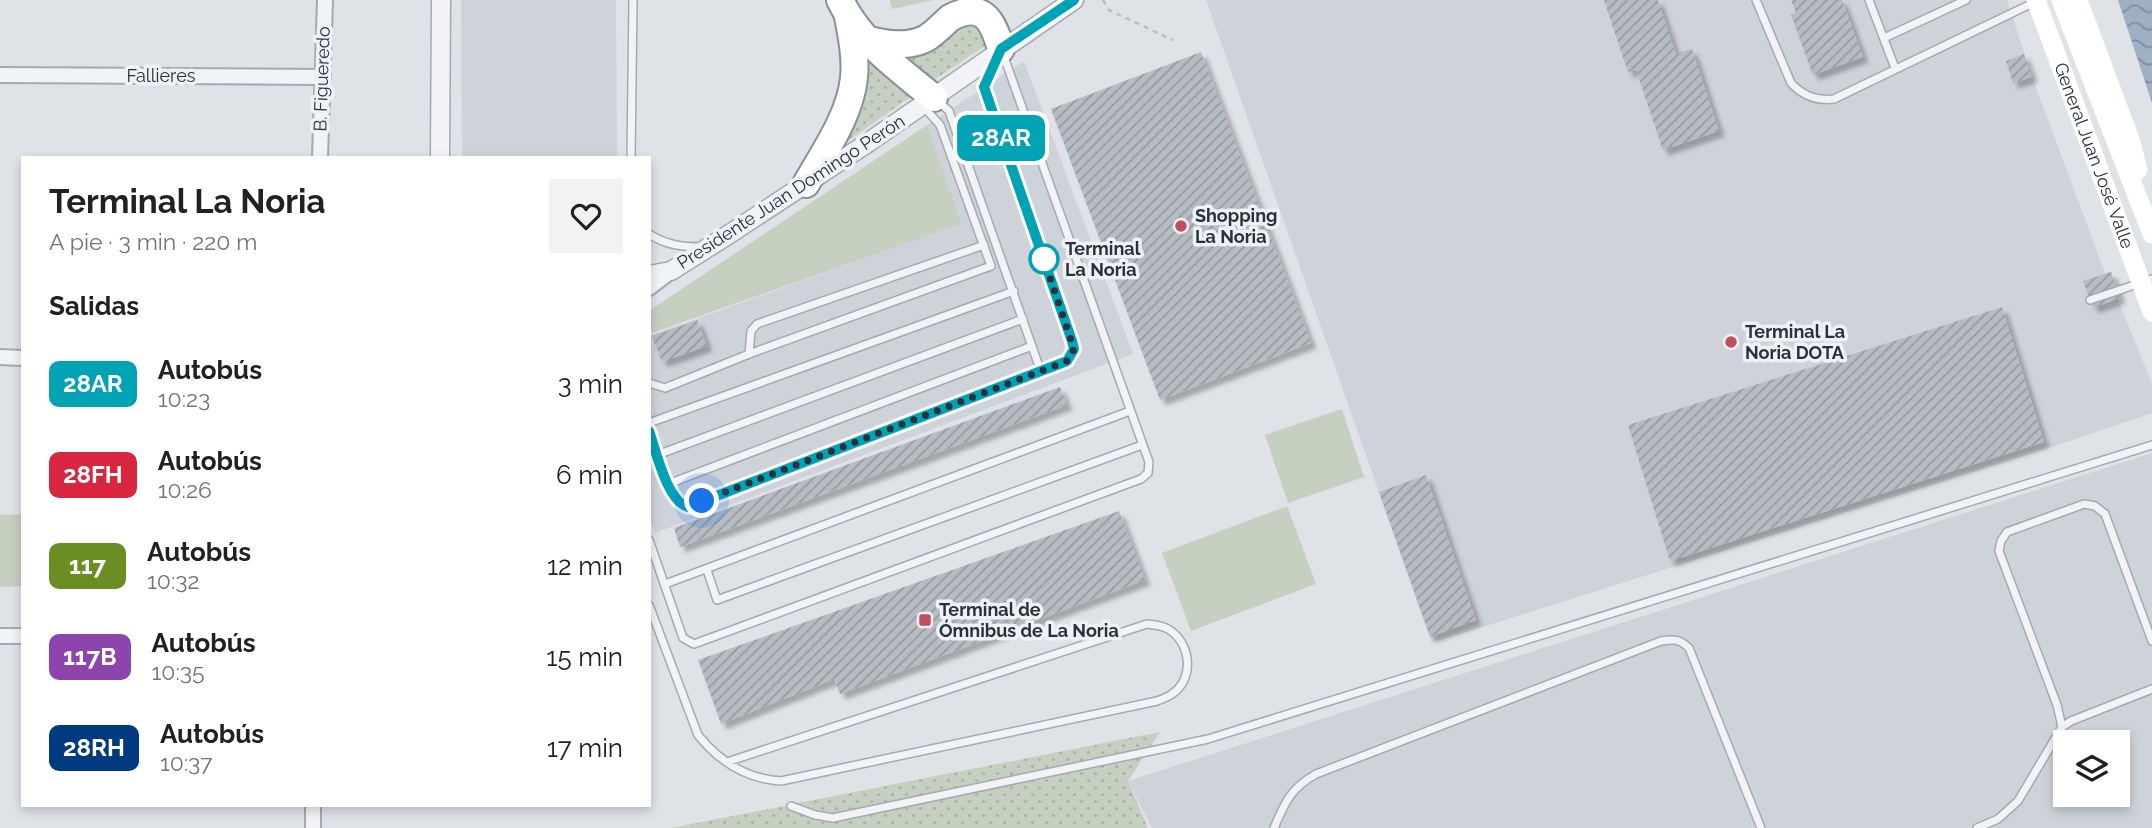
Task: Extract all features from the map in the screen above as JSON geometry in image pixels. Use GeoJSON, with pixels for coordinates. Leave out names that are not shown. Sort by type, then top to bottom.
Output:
{"type":"FeatureCollection","features":[{"type":"Feature","properties":{"kind":"highway"},"geometry":{"type":"LineString","coordinates":[[844,9],[866,39],[928,102]]}},
{"type":"Feature","properties":{"kind":"highway"},"geometry":{"type":"LineString","coordinates":[[806,184],[828,145],[851,94],[854,47],[844,9]]}},
{"type":"Feature","properties":{"kind":"highway"},"geometry":{"type":"LineString","coordinates":[[866,39],[889,45],[908,44],[925,39],[959,13],[969,10],[988,16],[995,27],[1001,49]]}},
{"type":"Feature","properties":{"kind":"main road","name":"General Juan José Valle"},"geometry":{"type":"LineString","coordinates":[[2037,0],[2146,281],[2152,313]]}},
{"type":"Feature","properties":{"kind":"main road","name":"General Juan José Valle"},"geometry":{"type":"LineString","coordinates":[[2061,0],[2152,231]]}},
{"type":"Feature","properties":{"kind":"main road"},"geometry":{"type":"LineString","coordinates":[[2078,0],[2131,142],[2152,231]]}},
{"type":"Feature","properties":{"kind":"street","name":"B. Figueredo"},"geometry":{"type":"LineString","coordinates":[[320,156],[325,0]]}},
{"type":"Feature","properties":{"kind":"street"},"geometry":{"type":"LineString","coordinates":[[438,155],[441,0]]}},
{"type":"Feature","properties":{"kind":"street","name":"Presidente Juan Domingo Perón"},"geometry":{"type":"LineString","coordinates":[[651,286],[928,102],[1074,0]]}},
{"type":"Feature","properties":{"kind":"street","name":"Fallieres"},"geometry":{"type":"LineString","coordinates":[[0,75],[323,76]]}},
{"type":"Feature","properties":{"kind":"street"},"geometry":{"type":"LineString","coordinates":[[651,275],[671,271]]}},
{"type":"Feature","properties":{"kind":"street"},"geometry":{"type":"LineString","coordinates":[[0,357],[21,358]]}},
{"type":"Feature","properties":{"kind":"street"},"geometry":{"type":"LineString","coordinates":[[0,636],[21,636]]}},
{"type":"Feature","properties":{"kind":"street"},"geometry":{"type":"LineString","coordinates":[[313,807],[313,828]]}},
{"type":"Feature","properties":{"kind":"lane"},"geometry":{"type":"LineString","coordinates":[[631,156],[634,0]]}},
{"type":"Feature","properties":{"kind":"lane"},"geometry":{"type":"LineString","coordinates":[[1756,0],[1791,83],[1797,90],[1813,98],[1834,99],[2037,0]]}},
{"type":"Feature","properties":{"kind":"lane"},"geometry":{"type":"LineString","coordinates":[[1869,0],[1895,68]]}},
{"type":"Feature","properties":{"kind":"lane"},"geometry":{"type":"LineString","coordinates":[[1884,38],[1966,0]]}},
{"type":"Feature","properties":{"kind":"lane"},"geometry":{"type":"LineString","coordinates":[[651,437],[668,484],[680,504],[688,507],[1067,361],[1074,349],[984,87],[1001,49]]}},
{"type":"Feature","properties":{"kind":"lane"},"geometry":{"type":"LineString","coordinates":[[651,546],[683,638],[694,644],[1141,479],[1147,473],[1149,462],[1001,49]]}},
{"type":"Feature","properties":{"kind":"lane"},"geometry":{"type":"LineString","coordinates":[[928,102],[949,111],[1041,372]]}},
{"type":"Feature","properties":{"kind":"lane"},"geometry":{"type":"LineString","coordinates":[[651,384],[665,388],[991,266],[940,125],[928,102]]}},
{"type":"Feature","properties":{"kind":"lane"},"geometry":{"type":"LineString","coordinates":[[651,235],[665,243],[684,247],[709,247]]}},
{"type":"Feature","properties":{"kind":"lane"},"geometry":{"type":"LineString","coordinates":[[750,354],[751,331],[757,324],[984,245]]}},
{"type":"Feature","properties":{"kind":"lane"},"geometry":{"type":"LineString","coordinates":[[651,293],[671,271]]}},
{"type":"Feature","properties":{"kind":"lane"},"geometry":{"type":"LineString","coordinates":[[2090,300],[2146,281]]}},
{"type":"Feature","properties":{"kind":"lane"},"geometry":{"type":"LineString","coordinates":[[651,423],[1014,291]]}},
{"type":"Feature","properties":{"kind":"lane"},"geometry":{"type":"LineString","coordinates":[[657,455],[1023,319]]}},
{"type":"Feature","properties":{"kind":"lane"},"geometry":{"type":"LineString","coordinates":[[668,484],[1032,346]]}},
{"type":"Feature","properties":{"kind":"lane"},"geometry":{"type":"LineString","coordinates":[[665,584],[1130,411]]}},
{"type":"Feature","properties":{"kind":"lane"},"geometry":{"type":"LineString","coordinates":[[707,570],[717,600],[1142,445]]}},
{"type":"Feature","properties":{"kind":"lane"},"geometry":{"type":"LineString","coordinates":[[791,806],[815,815],[834,818],[1208,739],[2152,445]]}},
{"type":"Feature","properties":{"kind":"lane"},"geometry":{"type":"LineString","coordinates":[[2062,727],[2057,705],[1999,551],[2001,541],[2007,533],[2084,504],[2095,506],[2105,513],[2152,641]]}},
{"type":"Feature","properties":{"kind":"lane"},"geometry":{"type":"LineString","coordinates":[[651,610],[698,735],[709,749],[727,762],[739,770],[757,777],[781,781],[1157,701],[1173,694],[1183,682],[1188,670],[1188,656],[1180,639],[1169,630],[1147,624],[727,762]]}},
{"type":"Feature","properties":{"kind":"lane"},"geometry":{"type":"LineString","coordinates":[[1273,828],[1298,784],[1316,774],[1672,639],[1682,641],[1689,648],[1761,828]]}},
{"type":"Feature","properties":{"kind":"lane"},"geometry":{"type":"LineString","coordinates":[[1977,828],[1998,819],[2018,801],[2062,727],[2071,721],[2152,690]]}},
{"type":"Feature","properties":{"kind":"path"},"geometry":{"type":"LineString","coordinates":[[1103,0],[1109,10],[1173,40]]}},
{"type":"Feature","properties":{"kind":"shaded area"},"geometry":{"type":"Polygon","coordinates":[[[461,0],[616,0],[617,156],[462,156],[461,0]]]}},
{"type":"Feature","properties":{"kind":"shaded area","name":"Terminal La Noria DOTA"},"geometry":{"type":"Polygon","coordinates":[[[1206,0],[2007,0],[2032,77],[2105,273],[2111,272],[2120,298],[2118,300],[2152,384],[2152,413],[1432,643],[1206,0]]]}},
{"type":"Feature","properties":{"kind":"shaded area"},"geometry":{"type":"Polygon","coordinates":[[[1024,61],[1133,354],[655,533],[651,523],[651,335],[960,224],[927,125],[1024,61]]]}},
{"type":"Feature","properties":{"kind":"shaded area"},"geometry":{"type":"Polygon","coordinates":[[[2152,453],[2152,828],[1152,828],[1128,781],[2152,453]]]}},
{"type":"Feature","properties":{"kind":"green space"},"geometry":{"type":"Polygon","coordinates":[[[890,0],[933,0],[892,9],[890,0]]]}},
{"type":"Feature","properties":{"kind":"green space"},"geometry":{"type":"Polygon","coordinates":[[[977,23],[992,41],[934,80],[900,56],[961,25],[977,23]]]}},
{"type":"Feature","properties":{"kind":"green space"},"geometry":{"type":"Polygon","coordinates":[[[864,49],[919,91],[842,145],[864,49]]]}},
{"type":"Feature","properties":{"kind":"green space"},"geometry":{"type":"Polygon","coordinates":[[[927,125],[961,224],[652,333],[651,310],[927,125]]]}},
{"type":"Feature","properties":{"kind":"green space"},"geometry":{"type":"Polygon","coordinates":[[[1342,409],[1364,477],[1288,503],[1265,435],[1342,409]]]}},
{"type":"Feature","properties":{"kind":"green space"},"geometry":{"type":"Polygon","coordinates":[[[1287,506],[1316,584],[1191,631],[1162,553],[1287,506]]]}},
{"type":"Feature","properties":{"kind":"green space"},"geometry":{"type":"Polygon","coordinates":[[[21,514],[21,586],[0,587],[0,515],[21,514]]]}},
{"type":"Feature","properties":{"kind":"green space"},"geometry":{"type":"Polygon","coordinates":[[[1160,732],[1128,781],[1148,828],[671,828],[1160,732]]]}},
{"type":"Feature","properties":{"kind":"water"},"geometry":{"type":"Polygon","coordinates":[[[2118,0],[2152,0],[2152,103],[2118,0]]]}},
{"type":"Feature","properties":{"kind":"building"},"geometry":{"type":"Polygon","coordinates":[[[1604,0],[1658,0],[1676,54],[1692,49],[1719,131],[1663,150],[1636,70],[1628,72],[1604,0]]]}},
{"type":"Feature","properties":{"kind":"building"},"geometry":{"type":"Polygon","coordinates":[[[1791,0],[1842,0],[1863,57],[1813,75],[1791,15],[1796,13],[1791,0]]]}},
{"type":"Feature","properties":{"kind":"building","name":"Shopping La Noria"},"geometry":{"type":"Polygon","coordinates":[[[1201,52],[1311,343],[1160,400],[1051,109],[1201,52]]]}},
{"type":"Feature","properties":{"kind":"building"},"geometry":{"type":"Polygon","coordinates":[[[2024,54],[2032,77],[2013,83],[2006,61],[2024,54]]]}},
{"type":"Feature","properties":{"kind":"building"},"geometry":{"type":"Polygon","coordinates":[[[2111,272],[2120,298],[2093,308],[2083,281],[2111,272]]]}},
{"type":"Feature","properties":{"kind":"building"},"geometry":{"type":"Polygon","coordinates":[[[2002,307],[2044,442],[1670,561],[1628,425],[2002,307]]]}},
{"type":"Feature","properties":{"kind":"building"},"geometry":{"type":"Polygon","coordinates":[[[697,320],[707,346],[662,362],[652,336],[697,320]]]}},
{"type":"Feature","properties":{"kind":"building"},"geometry":{"type":"Polygon","coordinates":[[[1060,387],[1067,405],[680,547],[674,528],[1060,387]]]}},
{"type":"Feature","properties":{"kind":"building"},"geometry":{"type":"Polygon","coordinates":[[[1426,475],[1476,620],[1430,637],[1379,492],[1426,475]]]}},
{"type":"Feature","properties":{"kind":"building","name":"Terminal de Ómnibus de La Noria"},"geometry":{"type":"Polygon","coordinates":[[[1119,511],[1145,580],[840,694],[834,679],[721,724],[698,660],[1119,511]]]}},
{"type":"Feature","properties":{"kind":"bus line","name":"28AR"},"geometry":{"type":"LineString","coordinates":[[651,437],[672,494],[680,504],[688,507],[1041,372],[1072,357],[1072,341],[984,87],[1001,49],[1074,0]]}},
{"type":"Feature","properties":{"kind":"place","name":"Shopping La Noria"},"geometry":{"type":"Point","coordinates":[1181,226]}},
{"type":"Feature","properties":{"kind":"place","name":"Terminal La Noria"},"geometry":{"type":"Point","coordinates":[1044,259]}},
{"type":"Feature","properties":{"kind":"place","name":"Terminal La Noria DOTA"},"geometry":{"type":"Point","coordinates":[1731,342]}},
{"type":"Feature","properties":{"kind":"place","name":"Terminal de Ómnibus de La Noria"},"geometry":{"type":"Point","coordinates":[925,620]}},
{"type":"Feature","properties":{"kind":"route"},"geometry":{"type":"LineString","coordinates":[[702,501],[1067,361],[1072,357],[1074,349],[1041,251],[1044,259]]}}]}
